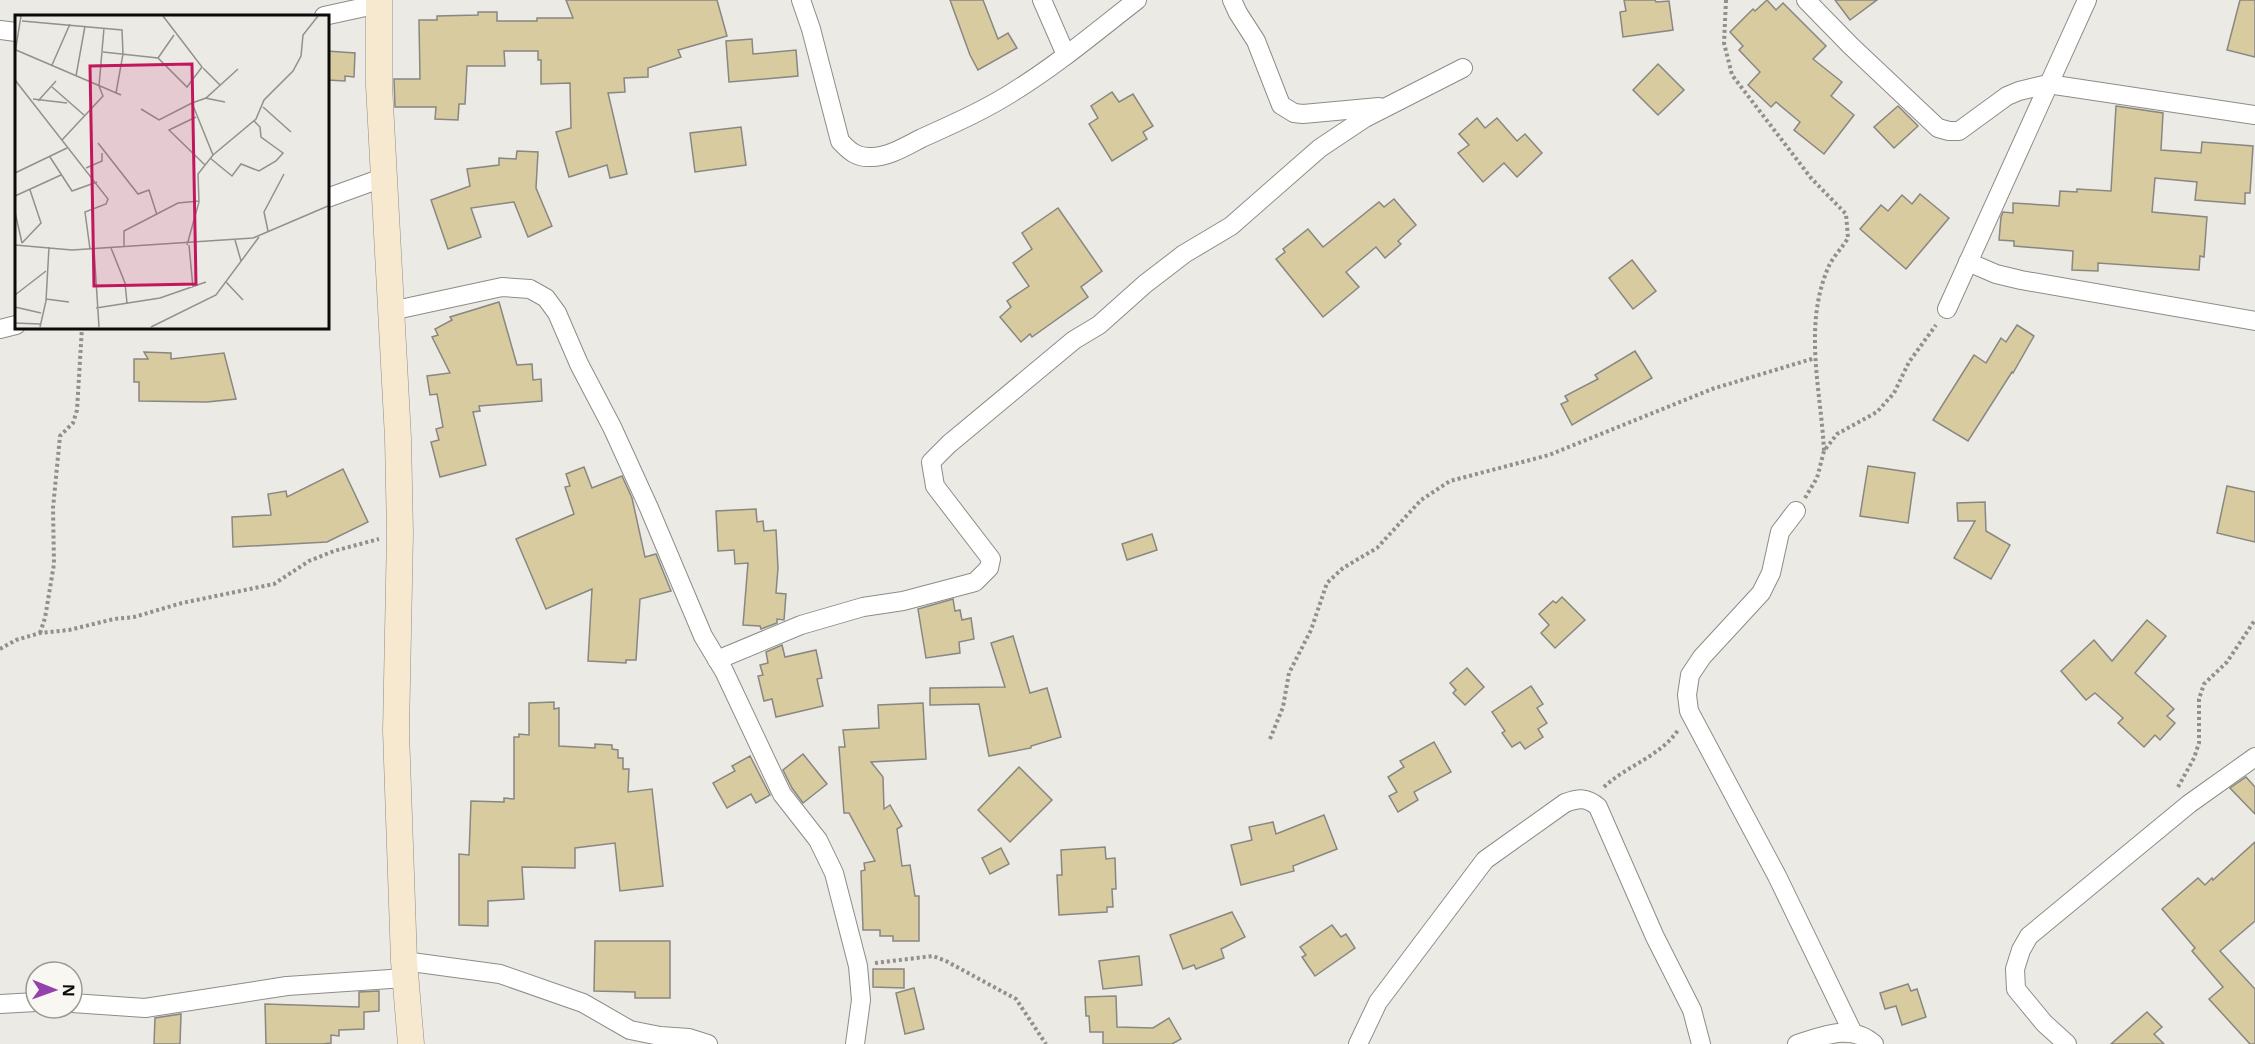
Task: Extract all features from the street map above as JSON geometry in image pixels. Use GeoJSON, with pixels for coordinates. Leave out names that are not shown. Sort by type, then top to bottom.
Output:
{"type":"FeatureCollection","features":[{"type":"Feature","properties":{"kind":"main road"},"geometry":{"type":"LineString","coordinates":[[379,2],[379,85],[400,533],[396,731],[405,969],[411,1044]]}},
{"type":"Feature","properties":{"kind":"street"},"geometry":{"type":"LineString","coordinates":[[801,0],[811,29],[840,141],[848,150],[870,158],[885,155],[939,131],[1015,91],[1065,56],[1137,0]]}},
{"type":"Feature","properties":{"kind":"street"},"geometry":{"type":"LineString","coordinates":[[1042,0],[1065,56]]}},
{"type":"Feature","properties":{"kind":"street"},"geometry":{"type":"LineString","coordinates":[[1232,0],[1256,41],[1281,105],[1294,113],[1303,114],[1387,107]]}},
{"type":"Feature","properties":{"kind":"street"},"geometry":{"type":"LineString","coordinates":[[1806,0],[1938,128],[1959,131],[2007,96],[2048,84],[2255,115]]}},
{"type":"Feature","properties":{"kind":"street"},"geometry":{"type":"LineString","coordinates":[[1947,309],[2087,0]]}},
{"type":"Feature","properties":{"kind":"street"},"geometry":{"type":"LineString","coordinates":[[328,15],[379,2]]}},
{"type":"Feature","properties":{"kind":"street"},"geometry":{"type":"LineString","coordinates":[[0,30],[15,32]]}},
{"type":"Feature","properties":{"kind":"street"},"geometry":{"type":"LineString","coordinates":[[717,660],[801,625],[863,607],[903,601],[975,582],[984,575],[992,559],[935,486],[931,462],[949,444],[1074,340],[1100,325],[1144,284],[1184,254],[1231,226],[1320,148],[1365,118],[1463,68]]}},
{"type":"Feature","properties":{"kind":"street"},"geometry":{"type":"LineString","coordinates":[[328,198],[385,177]]}},
{"type":"Feature","properties":{"kind":"street"},"geometry":{"type":"LineString","coordinates":[[1968,262],[1996,274],[2021,280],[2255,321]]}},
{"type":"Feature","properties":{"kind":"street"},"geometry":{"type":"LineString","coordinates":[[391,311],[502,287],[530,289],[546,298],[557,313],[663,539],[703,636],[782,794],[818,840],[834,873],[858,966],[861,1000],[855,1044]]}},
{"type":"Feature","properties":{"kind":"street"},"geometry":{"type":"LineString","coordinates":[[0,329],[15,326]]}},
{"type":"Feature","properties":{"kind":"street"},"geometry":{"type":"LineString","coordinates":[[1796,511],[1780,532],[1771,573],[1761,593],[1702,657],[1690,675],[1689,711],[1777,876],[1852,1033]]}},
{"type":"Feature","properties":{"kind":"street"},"geometry":{"type":"LineString","coordinates":[[2067,1044],[2044,1023],[2016,988],[2015,969],[2021,950],[2029,936],[2189,804],[2255,757]]}},
{"type":"Feature","properties":{"kind":"street"},"geometry":{"type":"LineString","coordinates":[[1358,1044],[1378,1002],[1485,860],[1565,803],[1579,799],[1590,800],[1598,807],[1655,937],[1692,1010],[1701,1044]]}},
{"type":"Feature","properties":{"kind":"street"},"geometry":{"type":"LineString","coordinates":[[84,1004],[145,1008],[405,969],[500,974],[582,1004],[630,1030],[660,1036],[689,1038],[708,1044]]}},
{"type":"Feature","properties":{"kind":"street"},"geometry":{"type":"LineString","coordinates":[[0,1004],[24,1003]]}},
{"type":"Feature","properties":{"kind":"street"},"geometry":{"type":"LineString","coordinates":[[1797,1044],[1835,1032],[1852,1033],[1867,1038],[1874,1044]]}},
{"type":"Feature","properties":{"kind":"path"},"geometry":{"type":"LineString","coordinates":[[1726,0],[1724,43],[1732,75],[1811,178],[1846,214],[1848,237],[1828,266],[1818,300],[1814,332],[1824,451],[1817,478],[1796,511]]}},
{"type":"Feature","properties":{"kind":"path"},"geometry":{"type":"LineString","coordinates":[[1824,451],[1838,434],[1876,412],[1894,393],[1909,362],[1947,309]]}},
{"type":"Feature","properties":{"kind":"path"},"geometry":{"type":"LineString","coordinates":[[40,633],[45,618],[54,564],[53,508],[60,436],[73,423],[77,410],[82,328]]}},
{"type":"Feature","properties":{"kind":"path"},"geometry":{"type":"LineString","coordinates":[[1270,739],[1282,707],[1289,673],[1311,630],[1327,583],[1343,568],[1377,548],[1421,500],[1450,481],[1550,455],[1712,389],[1815,358]]}},
{"type":"Feature","properties":{"kind":"path"},"geometry":{"type":"LineString","coordinates":[[0,648],[16,640],[40,633],[69,630],[114,619],[134,617],[182,603],[267,586],[284,580],[309,561],[319,557],[400,533]]}},
{"type":"Feature","properties":{"kind":"path"},"geometry":{"type":"LineString","coordinates":[[2175,793],[2194,758],[2199,743],[2199,699],[2204,684],[2226,662],[2255,620]]}},
{"type":"Feature","properties":{"kind":"path"},"geometry":{"type":"LineString","coordinates":[[1590,800],[1614,777],[1659,749],[1675,734],[1689,711]]}},
{"type":"Feature","properties":{"kind":"path"},"geometry":{"type":"LineString","coordinates":[[858,966],[933,956],[946,961],[1016,999],[1046,1044]]}},
{"type":"Feature","properties":{"kind":"building"},"geometry":{"type":"Polygon","coordinates":[[[566,0],[717,0],[727,36],[678,50],[681,57],[648,68],[648,77],[624,78],[625,92],[608,93],[627,174],[610,178],[607,165],[569,177],[556,132],[571,128],[570,83],[541,84],[541,60],[538,60],[538,51],[504,51],[505,66],[467,66],[465,104],[459,104],[458,120],[435,119],[436,107],[395,107],[394,79],[420,79],[419,20],[437,20],[437,16],[478,15],[478,12],[497,12],[497,21],[573,18],[566,0]]]}},
{"type":"Feature","properties":{"kind":"building"},"geometry":{"type":"Polygon","coordinates":[[[950,0],[983,0],[998,39],[1008,33],[1017,48],[978,70],[970,55],[950,0]]]}},
{"type":"Feature","properties":{"kind":"building"},"geometry":{"type":"Polygon","coordinates":[[[1624,0],[1669,1],[1673,30],[1623,37],[1620,12],[1626,11],[1624,0]]]}},
{"type":"Feature","properties":{"kind":"building"},"geometry":{"type":"Polygon","coordinates":[[[1767,0],[1776,10],[1783,3],[1826,46],[1813,59],[1842,82],[1831,96],[1854,115],[1824,154],[1794,130],[1800,122],[1776,102],[1771,107],[1748,85],[1760,72],[1739,50],[1743,46],[1730,32],[1753,9],[1755,11],[1767,0]]]}},
{"type":"Feature","properties":{"kind":"building"},"geometry":{"type":"Polygon","coordinates":[[[1835,0],[1877,0],[1850,20],[1835,0]]]}},
{"type":"Feature","properties":{"kind":"building"},"geometry":{"type":"Polygon","coordinates":[[[2240,0],[2255,0],[2255,57],[2227,50],[2240,0]]]}},
{"type":"Feature","properties":{"kind":"building"},"geometry":{"type":"Polygon","coordinates":[[[752,39],[753,54],[796,50],[798,76],[729,82],[726,41],[752,39]]]}},
{"type":"Feature","properties":{"kind":"building"},"geometry":{"type":"Polygon","coordinates":[[[328,51],[355,53],[354,77],[345,76],[345,81],[328,80],[328,51]]]}},
{"type":"Feature","properties":{"kind":"building"},"geometry":{"type":"Polygon","coordinates":[[[1658,64],[1684,90],[1658,115],[1633,90],[1658,64]]]}},
{"type":"Feature","properties":{"kind":"building"},"geometry":{"type":"Polygon","coordinates":[[[1112,92],[1119,102],[1133,94],[1153,126],[1143,132],[1147,139],[1112,161],[1089,124],[1098,118],[1091,106],[1112,92]]]}},
{"type":"Feature","properties":{"kind":"building"},"geometry":{"type":"Polygon","coordinates":[[[1898,106],[1918,126],[1894,148],[1874,127],[1898,106]]]}},
{"type":"Feature","properties":{"kind":"building"},"geometry":{"type":"Polygon","coordinates":[[[2116,106],[2163,113],[2161,150],[2201,153],[2202,142],[2253,146],[2250,193],[2245,193],[2245,204],[2195,200],[2197,182],[2155,178],[2152,212],[2207,217],[2204,257],[2200,256],[2199,270],[2098,263],[2098,271],[2072,270],[2073,251],[2014,246],[2014,241],[1999,240],[2001,217],[2003,212],[2013,213],[2013,203],[2059,206],[2060,191],[2077,192],[2077,189],[2111,191],[2116,106]]]}},
{"type":"Feature","properties":{"kind":"building"},"geometry":{"type":"Polygon","coordinates":[[[1477,118],[1485,128],[1497,118],[1517,141],[1525,134],[1542,153],[1517,177],[1504,163],[1483,182],[1458,153],[1469,145],[1459,134],[1477,118]]]}},
{"type":"Feature","properties":{"kind":"building"},"geometry":{"type":"Polygon","coordinates":[[[741,127],[746,165],[695,172],[690,133],[741,127]]]}},
{"type":"Feature","properties":{"kind":"building"},"geometry":{"type":"Polygon","coordinates":[[[517,151],[538,152],[536,188],[552,226],[528,237],[514,202],[471,208],[481,237],[448,249],[431,200],[470,186],[467,169],[499,165],[499,158],[516,159],[517,151]]]}},
{"type":"Feature","properties":{"kind":"building"},"geometry":{"type":"Polygon","coordinates":[[[1920,194],[1949,218],[1906,269],[1860,229],[1881,205],[1888,211],[1902,195],[1912,204],[1920,194]]]}},
{"type":"Feature","properties":{"kind":"building"},"geometry":{"type":"Polygon","coordinates":[[[1394,199],[1416,225],[1398,241],[1401,244],[1385,258],[1376,247],[1346,272],[1359,287],[1323,317],[1276,259],[1285,252],[1283,249],[1308,229],[1323,247],[1379,202],[1384,207],[1394,199]]]}},
{"type":"Feature","properties":{"kind":"building"},"geometry":{"type":"Polygon","coordinates":[[[1058,208],[1102,271],[1081,287],[1088,297],[1032,337],[1030,334],[1021,342],[1000,317],[1011,307],[1007,301],[1029,286],[1013,263],[1032,249],[1022,233],[1058,208]]]}},
{"type":"Feature","properties":{"kind":"building"},"geometry":{"type":"Polygon","coordinates":[[[1632,260],[1656,291],[1633,309],[1609,278],[1632,260]]]}},
{"type":"Feature","properties":{"kind":"building"},"geometry":{"type":"Polygon","coordinates":[[[499,302],[517,365],[532,364],[533,380],[541,379],[542,401],[479,406],[480,411],[473,412],[486,465],[440,477],[431,442],[439,440],[436,429],[443,427],[437,394],[430,395],[427,376],[450,373],[432,337],[438,335],[435,329],[452,320],[450,317],[499,302]]]}},
{"type":"Feature","properties":{"kind":"building"},"geometry":{"type":"Polygon","coordinates":[[[2017,325],[2034,336],[2013,373],[1968,441],[1933,420],[1974,355],[1986,363],[2001,338],[2006,342],[2017,325]]]}},
{"type":"Feature","properties":{"kind":"building"},"geometry":{"type":"Polygon","coordinates":[[[1635,351],[1652,378],[1572,425],[1561,404],[1568,401],[1565,396],[1598,379],[1595,375],[1635,351]]]}},
{"type":"Feature","properties":{"kind":"building"},"geometry":{"type":"Polygon","coordinates":[[[144,352],[171,353],[171,359],[224,353],[236,399],[207,402],[139,401],[139,382],[134,382],[134,359],[148,359],[144,352]]]}},
{"type":"Feature","properties":{"kind":"building"},"geometry":{"type":"Polygon","coordinates":[[[1868,466],[1915,473],[1908,523],[1860,516],[1868,466]]]}},
{"type":"Feature","properties":{"kind":"building"},"geometry":{"type":"Polygon","coordinates":[[[584,467],[592,488],[622,476],[632,498],[645,557],[656,554],[671,591],[640,599],[636,660],[626,660],[626,663],[588,661],[592,589],[546,609],[516,539],[574,514],[565,487],[570,486],[566,474],[584,467]]]}},
{"type":"Feature","properties":{"kind":"building"},"geometry":{"type":"Polygon","coordinates":[[[343,469],[368,522],[327,542],[233,547],[232,517],[271,515],[268,494],[286,491],[287,497],[343,469]]]}},
{"type":"Feature","properties":{"kind":"building"},"geometry":{"type":"Polygon","coordinates":[[[2227,486],[2255,492],[2255,542],[2217,533],[2227,486]]]}},
{"type":"Feature","properties":{"kind":"building"},"geometry":{"type":"Polygon","coordinates":[[[1985,502],[1986,531],[2010,545],[1991,579],[1954,558],[1975,521],[1958,521],[1957,503],[1985,502]]]}},
{"type":"Feature","properties":{"kind":"building"},"geometry":{"type":"Polygon","coordinates":[[[756,509],[757,522],[763,521],[764,531],[776,530],[778,568],[776,593],[786,594],[784,620],[777,619],[777,623],[761,629],[760,626],[743,625],[748,563],[735,564],[734,550],[718,551],[716,511],[756,509]]]}},
{"type":"Feature","properties":{"kind":"building"},"geometry":{"type":"Polygon","coordinates":[[[1152,534],[1157,550],[1127,560],[1122,544],[1152,534]]]}},
{"type":"Feature","properties":{"kind":"building"},"geometry":{"type":"Polygon","coordinates":[[[1562,597],[1585,620],[1555,648],[1541,633],[1549,625],[1539,614],[1553,601],[1556,603],[1562,597]]]}},
{"type":"Feature","properties":{"kind":"building"},"geometry":{"type":"Polygon","coordinates":[[[953,599],[955,611],[960,610],[962,620],[971,618],[974,639],[959,642],[960,653],[926,658],[918,609],[953,599]]]}},
{"type":"Feature","properties":{"kind":"building"},"geometry":{"type":"Polygon","coordinates":[[[2147,620],[2166,636],[2135,673],[2174,709],[2167,716],[2175,723],[2160,740],[2155,735],[2144,747],[2118,723],[2123,718],[2095,693],[2086,700],[2061,671],[2094,640],[2112,661],[2147,620]]]}},
{"type":"Feature","properties":{"kind":"building"},"geometry":{"type":"Polygon","coordinates":[[[1013,636],[1030,693],[1047,688],[1061,737],[1031,746],[1031,748],[989,756],[979,704],[930,705],[930,688],[1005,687],[991,643],[1013,636]]]}},
{"type":"Feature","properties":{"kind":"building"},"geometry":{"type":"Polygon","coordinates":[[[782,645],[785,657],[816,650],[822,678],[817,679],[823,706],[776,717],[772,699],[764,701],[758,676],[763,675],[760,665],[768,663],[766,652],[782,645]]]}},
{"type":"Feature","properties":{"kind":"building"},"geometry":{"type":"Polygon","coordinates":[[[1467,668],[1484,687],[1465,705],[1453,693],[1456,690],[1450,683],[1467,668]]]}},
{"type":"Feature","properties":{"kind":"building"},"geometry":{"type":"Polygon","coordinates":[[[1531,686],[1543,704],[1537,708],[1547,723],[1538,729],[1543,737],[1525,749],[1520,742],[1512,747],[1502,733],[1505,731],[1492,712],[1531,686]]]}},
{"type":"Feature","properties":{"kind":"building"},"geometry":{"type":"Polygon","coordinates":[[[554,702],[554,709],[559,708],[559,746],[595,748],[595,744],[612,745],[612,749],[618,750],[618,758],[623,758],[623,769],[629,769],[628,792],[652,789],[663,886],[620,891],[615,843],[575,848],[575,868],[522,867],[524,899],[488,901],[488,926],[459,925],[459,854],[469,855],[471,801],[504,802],[504,798],[514,799],[514,737],[519,737],[519,734],[529,735],[529,703],[554,702]]]}},
{"type":"Feature","properties":{"kind":"building"},"geometry":{"type":"Polygon","coordinates":[[[923,703],[926,759],[871,762],[883,777],[884,809],[890,805],[902,826],[897,829],[902,866],[910,865],[915,896],[919,896],[919,941],[893,941],[893,936],[880,936],[880,930],[863,930],[861,871],[865,870],[864,863],[875,861],[849,813],[844,813],[839,747],[845,747],[843,730],[879,728],[878,705],[923,703]]]}},
{"type":"Feature","properties":{"kind":"building"},"geometry":{"type":"Polygon","coordinates":[[[1434,742],[1451,772],[1414,792],[1418,800],[1398,812],[1389,796],[1397,792],[1388,777],[1404,767],[1400,761],[1434,742]]]}},
{"type":"Feature","properties":{"kind":"building"},"geometry":{"type":"Polygon","coordinates":[[[803,754],[827,784],[803,803],[783,770],[803,754]]]}},
{"type":"Feature","properties":{"kind":"building"},"geometry":{"type":"Polygon","coordinates":[[[750,756],[770,795],[756,803],[751,794],[727,808],[713,783],[735,771],[732,766],[750,756]]]}},
{"type":"Feature","properties":{"kind":"building"},"geometry":{"type":"Polygon","coordinates":[[[1019,767],[1052,800],[1010,842],[978,810],[1019,767]]]}},
{"type":"Feature","properties":{"kind":"building"},"geometry":{"type":"Polygon","coordinates":[[[2246,777],[2255,787],[2255,814],[2230,788],[2246,777]]]}},
{"type":"Feature","properties":{"kind":"building"},"geometry":{"type":"Polygon","coordinates":[[[1324,815],[1337,849],[1293,866],[1294,871],[1241,885],[1231,845],[1252,840],[1249,827],[1273,822],[1276,834],[1324,815]]]}},
{"type":"Feature","properties":{"kind":"building"},"geometry":{"type":"Polygon","coordinates":[[[2255,842],[2255,921],[2220,951],[2255,989],[2255,1044],[2250,1044],[2209,999],[2223,987],[2192,951],[2195,948],[2162,909],[2198,878],[2205,885],[2212,878],[2213,880],[2255,842]]]}},
{"type":"Feature","properties":{"kind":"building"},"geometry":{"type":"Polygon","coordinates":[[[1105,847],[1106,859],[1115,858],[1116,889],[1112,889],[1113,907],[1107,907],[1107,912],[1059,915],[1057,875],[1062,875],[1061,850],[1105,847]]]}},
{"type":"Feature","properties":{"kind":"building"},"geometry":{"type":"Polygon","coordinates":[[[1001,848],[1009,864],[990,874],[982,858],[1001,848]]]}},
{"type":"Feature","properties":{"kind":"building"},"geometry":{"type":"Polygon","coordinates":[[[1232,912],[1245,937],[1221,949],[1224,958],[1196,969],[1194,965],[1183,969],[1170,935],[1232,912]]]}},
{"type":"Feature","properties":{"kind":"building"},"geometry":{"type":"Polygon","coordinates":[[[1332,925],[1341,937],[1346,934],[1355,948],[1315,976],[1302,957],[1306,955],[1300,947],[1332,925]]]}},
{"type":"Feature","properties":{"kind":"building"},"geometry":{"type":"Polygon","coordinates":[[[595,941],[670,941],[670,998],[635,998],[635,992],[594,991],[595,941]]]}},
{"type":"Feature","properties":{"kind":"building"},"geometry":{"type":"Polygon","coordinates":[[[1139,956],[1142,985],[1103,989],[1099,961],[1139,956]]]}},
{"type":"Feature","properties":{"kind":"building"},"geometry":{"type":"Polygon","coordinates":[[[873,969],[904,969],[904,988],[873,987],[873,969]]]}},
{"type":"Feature","properties":{"kind":"building"},"geometry":{"type":"Polygon","coordinates":[[[1908,984],[1911,991],[1917,989],[1926,1017],[1902,1025],[1896,1006],[1885,1009],[1880,993],[1908,984]]]}},
{"type":"Feature","properties":{"kind":"building"},"geometry":{"type":"Polygon","coordinates":[[[914,988],[924,1029],[905,1034],[896,993],[914,988]]]}},
{"type":"Feature","properties":{"kind":"building"},"geometry":{"type":"Polygon","coordinates":[[[379,991],[379,1011],[364,1012],[364,1029],[339,1030],[339,1036],[331,1035],[331,1043],[266,1044],[265,1004],[359,1007],[359,992],[379,991]]]}},
{"type":"Feature","properties":{"kind":"building"},"geometry":{"type":"Polygon","coordinates":[[[1116,996],[1117,1027],[1153,1028],[1169,1018],[1181,1039],[1172,1044],[1103,1044],[1103,1032],[1090,1032],[1085,997],[1116,996]]]}},
{"type":"Feature","properties":{"kind":"building"},"geometry":{"type":"Polygon","coordinates":[[[2147,1012],[2162,1027],[2154,1034],[2164,1044],[2111,1044],[2147,1012]]]}},
{"type":"Feature","properties":{"kind":"building"},"geometry":{"type":"Polygon","coordinates":[[[181,1014],[180,1044],[154,1044],[155,1018],[181,1014]]]}}]}
